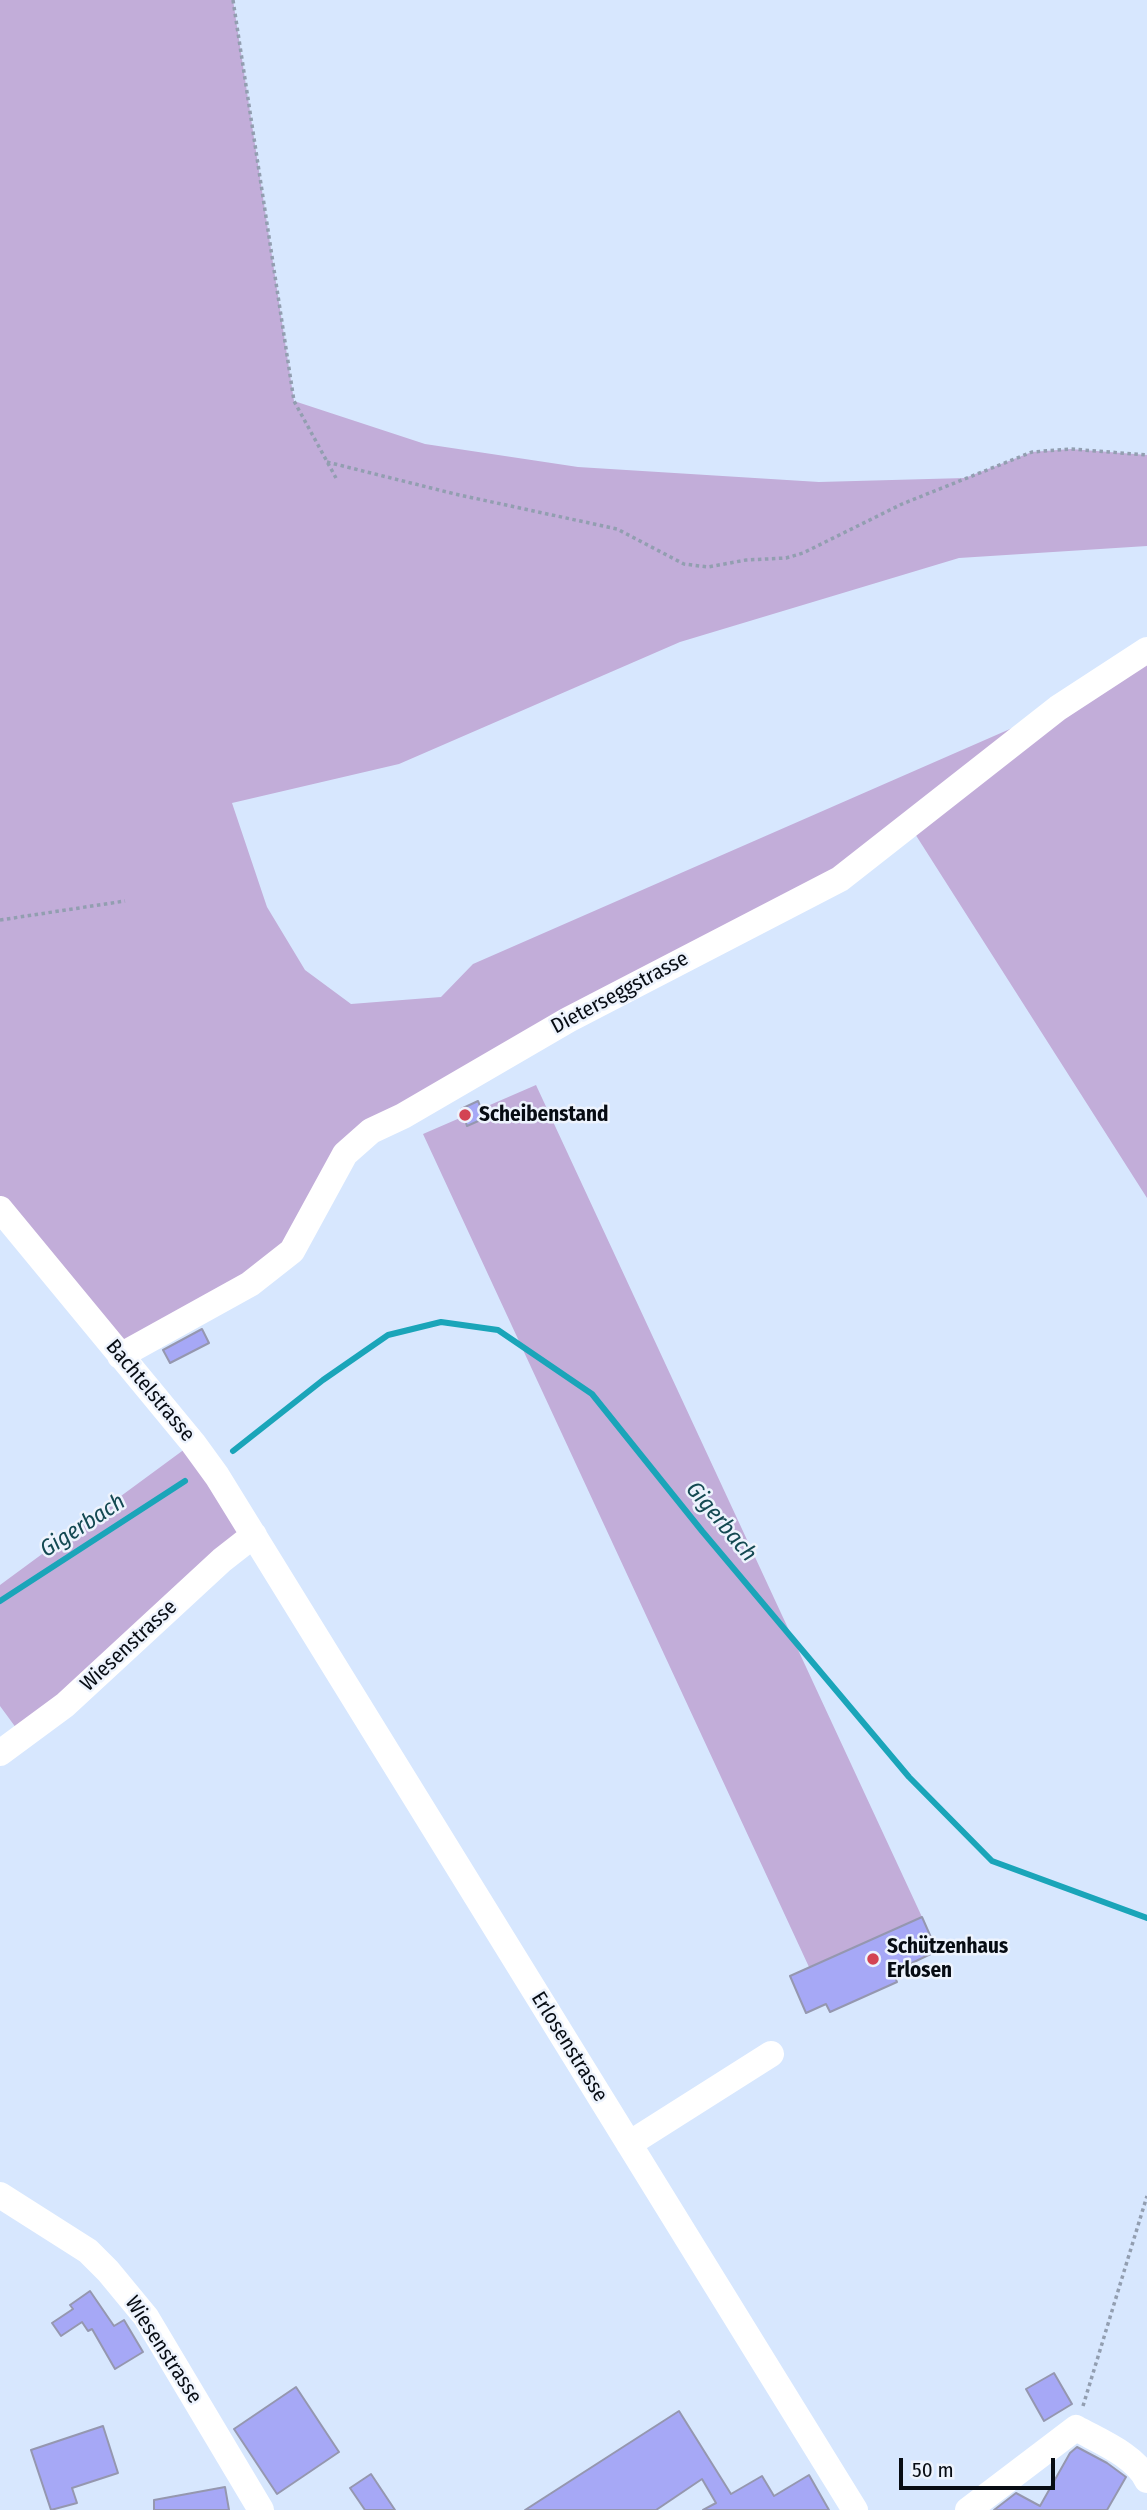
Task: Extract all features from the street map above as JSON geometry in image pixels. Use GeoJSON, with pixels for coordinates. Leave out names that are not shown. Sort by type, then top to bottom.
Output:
{"type":"FeatureCollection","features":[{"type":"Feature","properties":{"kind":"street","name":"Dieterseggstrasse"},"geometry":{"type":"LineString","coordinates":[[120,1356],[250,1283],[292,1251],[345,1154],[371,1131],[403,1116],[568,1020],[840,880],[1058,708],[1147,650]]}},
{"type":"Feature","properties":{"kind":"street","name":"Bachtelstrasse"},"geometry":{"type":"LineString","coordinates":[[0,1209],[193,1443],[217,1476],[284,1584]]}},
{"type":"Feature","properties":{"kind":"street","name":"Wiesenstrasse"},"geometry":{"type":"LineString","coordinates":[[0,1753],[65,1705],[222,1560],[254,1535]]}},
{"type":"Feature","properties":{"kind":"street","name":"Erlosenstrasse"},"geometry":{"type":"LineString","coordinates":[[284,1584],[855,2510]]}},
{"type":"Feature","properties":{"kind":"street"},"geometry":{"type":"LineString","coordinates":[[629,2144],[771,2054]]}},
{"type":"Feature","properties":{"kind":"street","name":"Wiesenstrasse"},"geometry":{"type":"LineString","coordinates":[[0,2195],[88,2251],[108,2271],[146,2317],[261,2510]]}},
{"type":"Feature","properties":{"kind":"street"},"geometry":{"type":"LineString","coordinates":[[968,2510],[1076,2428],[1128,2458],[1142,2469],[1147,2480]]}},
{"type":"Feature","properties":{"kind":"path"},"geometry":{"type":"LineString","coordinates":[[233,0],[294,401],[336,478]]}},
{"type":"Feature","properties":{"kind":"path"},"geometry":{"type":"LineString","coordinates":[[327,462],[455,494],[617,529],[684,564],[708,567],[746,560],[786,558],[803,553],[902,504],[1032,452],[1071,449],[1147,455]]}},
{"type":"Feature","properties":{"kind":"path"},"geometry":{"type":"LineString","coordinates":[[0,920],[125,901]]}},
{"type":"Feature","properties":{"kind":"path"},"geometry":{"type":"LineString","coordinates":[[1076,2428],[1147,2196]]}},
{"type":"Feature","properties":{"kind":"shaded area"},"geometry":{"type":"Polygon","coordinates":[[[0,0],[233,0],[294,401],[425,444],[578,467],[819,482],[965,478],[1032,452],[1071,449],[1147,455],[1147,546],[959,558],[680,642],[399,764],[232,803],[267,907],[305,970],[351,1004],[441,997],[473,964],[1058,708],[1147,650],[1147,1198],[910,826],[371,1131],[292,1251],[120,1356],[0,1209],[0,0]]]}},
{"type":"Feature","properties":{"kind":"shaded area"},"geometry":{"type":"Polygon","coordinates":[[[536,1085],[922,1917],[809,1967],[423,1134],[536,1085]]]}},
{"type":"Feature","properties":{"kind":"shaded area"},"geometry":{"type":"Polygon","coordinates":[[[193,1443],[254,1535],[22,1736],[0,1706],[0,1585],[193,1443]]]}},
{"type":"Feature","properties":{"kind":"building"},"geometry":{"type":"Polygon","coordinates":[[[478,1101],[485,1118],[467,1126],[461,1109],[478,1101]]]}},
{"type":"Feature","properties":{"kind":"building"},"geometry":{"type":"Polygon","coordinates":[[[202,1329],[209,1343],[170,1363],[163,1350],[202,1329]]]}},
{"type":"Feature","properties":{"kind":"building","name":"Schützenhaus Erlosen"},"geometry":{"type":"Polygon","coordinates":[[[922,1917],[937,1951],[893,1972],[897,1982],[830,2012],[826,2004],[806,2013],[790,1976],[922,1917]]]}},
{"type":"Feature","properties":{"kind":"building"},"geometry":{"type":"Polygon","coordinates":[[[90,2291],[114,2326],[124,2320],[143,2352],[115,2369],[92,2329],[88,2331],[82,2322],[61,2336],[52,2323],[73,2309],[70,2305],[90,2291]]]}},
{"type":"Feature","properties":{"kind":"building"},"geometry":{"type":"Polygon","coordinates":[[[1054,2373],[1072,2404],[1044,2421],[1026,2389],[1054,2373]]]}},
{"type":"Feature","properties":{"kind":"building"},"geometry":{"type":"Polygon","coordinates":[[[296,2387],[339,2452],[277,2494],[234,2429],[296,2387]]]}},
{"type":"Feature","properties":{"kind":"building"},"geometry":{"type":"Polygon","coordinates":[[[679,2411],[731,2494],[762,2476],[774,2496],[809,2475],[829,2510],[703,2510],[716,2503],[702,2479],[656,2510],[525,2510],[679,2411]]]}},
{"type":"Feature","properties":{"kind":"building"},"geometry":{"type":"Polygon","coordinates":[[[103,2426],[118,2473],[72,2488],[77,2503],[51,2510],[31,2450],[103,2426]]]}},
{"type":"Feature","properties":{"kind":"building"},"geometry":{"type":"Polygon","coordinates":[[[1077,2447],[1126,2477],[1107,2510],[994,2510],[1016,2493],[1040,2506],[1070,2453],[1077,2447]]]}},
{"type":"Feature","properties":{"kind":"building"},"geometry":{"type":"Polygon","coordinates":[[[371,2474],[395,2510],[365,2510],[350,2488],[371,2474]]]}},
{"type":"Feature","properties":{"kind":"building"},"geometry":{"type":"Polygon","coordinates":[[[225,2487],[229,2510],[154,2510],[154,2500],[225,2487]]]}},
{"type":"Feature","properties":{"kind":"waterway","name":"Gigerbach"},"geometry":{"type":"LineString","coordinates":[[233,1451],[323,1380],[388,1335],[441,1322],[498,1330],[592,1394],[702,1531],[909,1777],[992,1861],[1147,1918]]}},
{"type":"Feature","properties":{"kind":"waterway","name":"Gigerbach"},"geometry":{"type":"LineString","coordinates":[[0,1601],[185,1481]]}},
{"type":"Feature","properties":{"kind":"place","name":"Scheibenstand"},"geometry":{"type":"Point","coordinates":[465,1115]}},
{"type":"Feature","properties":{"kind":"place","name":"Schützenhaus Erlosen"},"geometry":{"type":"Point","coordinates":[873,1959]}}]}
